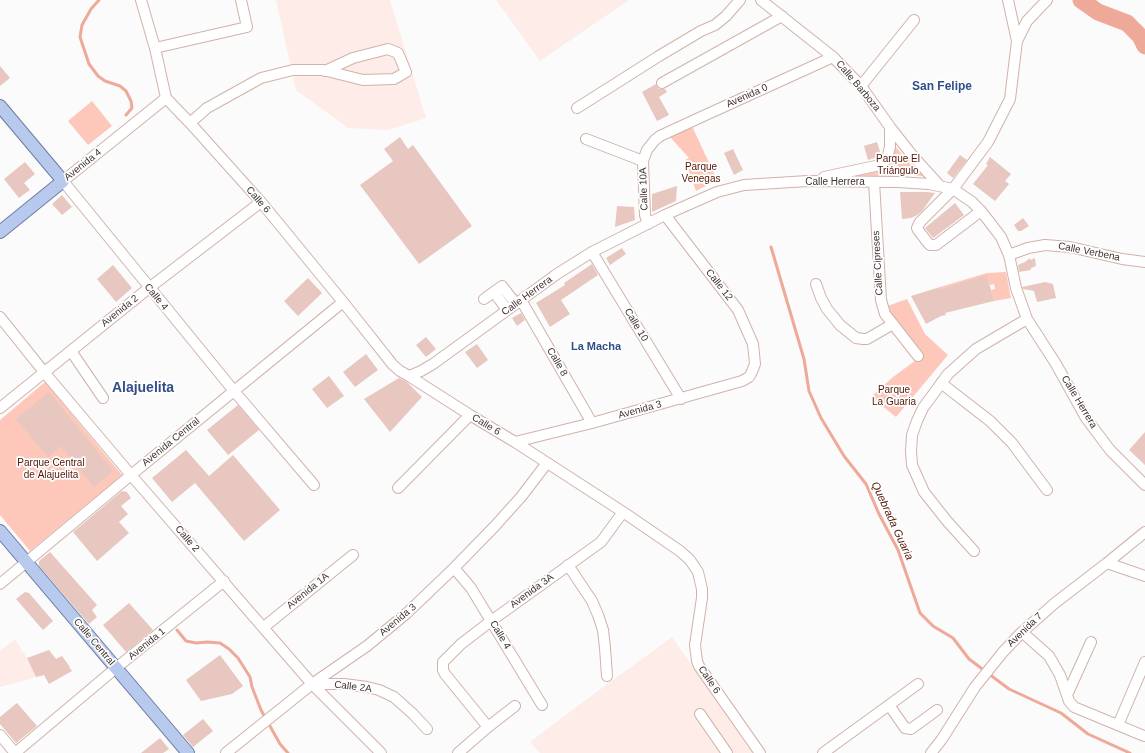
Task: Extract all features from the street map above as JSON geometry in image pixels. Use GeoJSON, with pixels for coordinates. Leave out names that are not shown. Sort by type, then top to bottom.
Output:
{"type":"FeatureCollection","features":[{"type":"Feature","properties":{"kind":"main road","name":"Calle 4"},"geometry":{"type":"LineString","coordinates":[[0,106],[63,181]]}},
{"type":"Feature","properties":{"kind":"main road","name":"Avenida 4"},"geometry":{"type":"LineString","coordinates":[[0,232],[63,181]]}},
{"type":"Feature","properties":{"kind":"main road","name":"Calle Central"},"geometry":{"type":"LineString","coordinates":[[0,531],[188,753]]}},
{"type":"Feature","properties":{"kind":"street"},"geometry":{"type":"LineString","coordinates":[[141,0],[155,48],[166,98]]}},
{"type":"Feature","properties":{"kind":"street"},"geometry":{"type":"LineString","coordinates":[[155,48],[247,27],[241,0]]}},
{"type":"Feature","properties":{"kind":"street"},"geometry":{"type":"LineString","coordinates":[[577,108],[659,56],[701,31],[715,25],[726,16],[740,0]]}},
{"type":"Feature","properties":{"kind":"street","name":"Calle Barboza"},"geometry":{"type":"LineString","coordinates":[[761,0],[834,57],[861,86],[912,156],[940,186]]}},
{"type":"Feature","properties":{"kind":"street"},"geometry":{"type":"LineString","coordinates":[[981,211],[936,244],[930,245],[918,230],[918,225],[953,189],[988,142],[1010,99],[1017,41],[1008,0]]}},
{"type":"Feature","properties":{"kind":"street"},"geometry":{"type":"LineString","coordinates":[[1017,41],[1027,21],[1047,0]]}},
{"type":"Feature","properties":{"kind":"street"},"geometry":{"type":"LineString","coordinates":[[662,83],[782,16]]}},
{"type":"Feature","properties":{"kind":"street"},"geometry":{"type":"LineString","coordinates":[[861,86],[914,20]]}},
{"type":"Feature","properties":{"kind":"street"},"geometry":{"type":"LineString","coordinates":[[190,123],[208,108],[261,78],[293,70],[324,71],[363,80],[394,80],[406,72],[398,53],[388,49],[353,58],[324,71]]}},
{"type":"Feature","properties":{"kind":"street","name":"Avenida 0"},"geometry":{"type":"LineString","coordinates":[[660,136],[834,57]]}},
{"type":"Feature","properties":{"kind":"street","name":"Calle 6"},"geometry":{"type":"LineString","coordinates":[[166,98],[261,202],[393,365],[400,371],[515,442],[623,512],[680,550],[685,555],[698,572],[702,589],[695,644],[697,661],[760,753]]}},
{"type":"Feature","properties":{"kind":"street","name":"Avenida 4"},"geometry":{"type":"LineString","coordinates":[[63,181],[166,98]]}},
{"type":"Feature","properties":{"kind":"street"},"geometry":{"type":"LineString","coordinates":[[808,181],[880,165],[887,158],[890,147],[890,127]]}},
{"type":"Feature","properties":{"kind":"street","name":"Calle 10A"},"geometry":{"type":"LineString","coordinates":[[648,224],[645,215],[643,161],[650,145],[660,136]]}},
{"type":"Feature","properties":{"kind":"street"},"geometry":{"type":"LineString","coordinates":[[586,138],[643,161]]}},
{"type":"Feature","properties":{"kind":"street","name":"Calle 4"},"geometry":{"type":"LineString","coordinates":[[63,181],[234,391],[314,485]]}},
{"type":"Feature","properties":{"kind":"street","name":"Calle Herrera"},"geometry":{"type":"LineString","coordinates":[[409,376],[432,364],[557,274],[592,252],[665,215],[717,192],[751,184],[808,181],[898,182],[940,186],[953,189],[972,202],[1001,237],[1009,255],[1016,288],[1027,319],[1056,364],[1086,418],[1110,450],[1145,485]]}},
{"type":"Feature","properties":{"kind":"street","name":"Calle Cipreses"},"geometry":{"type":"LineString","coordinates":[[874,182],[880,300],[885,314],[918,356]]}},
{"type":"Feature","properties":{"kind":"street","name":"Avenida 2"},"geometry":{"type":"LineString","coordinates":[[0,408],[149,288],[261,202]]}},
{"type":"Feature","properties":{"kind":"street","name":"Calle 12"},"geometry":{"type":"LineString","coordinates":[[665,215],[738,310],[753,344],[755,364]]}},
{"type":"Feature","properties":{"kind":"street","name":"Calle Verbena"},"geometry":{"type":"LineString","coordinates":[[1009,255],[1028,248],[1045,245],[1070,247],[1122,259],[1145,262]]}},
{"type":"Feature","properties":{"kind":"street","name":"Calle 10"},"geometry":{"type":"LineString","coordinates":[[592,252],[681,399]]}},
{"type":"Feature","properties":{"kind":"street"},"geometry":{"type":"LineString","coordinates":[[816,284],[827,309],[840,325],[856,338],[867,339],[893,324]]}},
{"type":"Feature","properties":{"kind":"street","name":"Calle 8"},"geometry":{"type":"LineString","coordinates":[[484,299],[498,289],[515,305],[592,423]]}},
{"type":"Feature","properties":{"kind":"street","name":"Avenida Central"},"geometry":{"type":"LineString","coordinates":[[0,584],[343,302]]}},
{"type":"Feature","properties":{"kind":"street","name":"Calle 2"},"geometry":{"type":"LineString","coordinates":[[0,317],[44,372],[131,475],[312,684],[381,753]]}},
{"type":"Feature","properties":{"kind":"street"},"geometry":{"type":"LineString","coordinates":[[974,551],[947,521],[924,492],[912,465],[912,435],[924,408],[948,374],[976,349],[1027,319]]}},
{"type":"Feature","properties":{"kind":"street"},"geometry":{"type":"LineString","coordinates":[[71,351],[103,398]]}},
{"type":"Feature","properties":{"kind":"street","name":"Avenida 3"},"geometry":{"type":"LineString","coordinates":[[515,442],[592,423],[746,380],[751,374],[755,364]]}},
{"type":"Feature","properties":{"kind":"street"},"geometry":{"type":"LineString","coordinates":[[941,383],[990,421],[1012,443],[1047,490]]}},
{"type":"Feature","properties":{"kind":"street"},"geometry":{"type":"LineString","coordinates":[[398,488],[470,415]]}},
{"type":"Feature","properties":{"kind":"street","name":"Avenida 3"},"geometry":{"type":"LineString","coordinates":[[226,753],[312,684],[367,646],[407,613],[494,527],[521,497],[546,463]]}},
{"type":"Feature","properties":{"kind":"street","name":"Avenida 3A"},"geometry":{"type":"LineString","coordinates":[[488,727],[443,670],[443,662],[461,644],[491,621],[601,542],[623,512]]}},
{"type":"Feature","properties":{"kind":"street","name":"Avenida 7"},"geometry":{"type":"LineString","coordinates":[[931,753],[942,739],[975,687],[1003,652],[1022,632],[1055,603],[1145,532]]}},
{"type":"Feature","properties":{"kind":"street","name":"Avenida 1A"},"geometry":{"type":"LineString","coordinates":[[264,627],[353,556]]}},
{"type":"Feature","properties":{"kind":"street"},"geometry":{"type":"LineString","coordinates":[[1107,563],[1145,576]]}},
{"type":"Feature","properties":{"kind":"street"},"geometry":{"type":"LineString","coordinates":[[568,565],[592,602],[598,615],[603,630],[607,676]]}},
{"type":"Feature","properties":{"kind":"street","name":"Calle 4"},"geometry":{"type":"LineString","coordinates":[[454,568],[471,588],[542,705]]}},
{"type":"Feature","properties":{"kind":"street","name":"Avenida 1"},"geometry":{"type":"LineString","coordinates":[[15,753],[116,668],[224,582]]}},
{"type":"Feature","properties":{"kind":"street"},"geometry":{"type":"LineString","coordinates":[[1022,632],[1049,656],[1060,675],[1069,701],[1074,707],[1144,736]]}},
{"type":"Feature","properties":{"kind":"street"},"geometry":{"type":"LineString","coordinates":[[1067,695],[1092,642]]}},
{"type":"Feature","properties":{"kind":"street"},"geometry":{"type":"LineString","coordinates":[[1118,725],[1145,662]]}},
{"type":"Feature","properties":{"kind":"street","name":"Calle 2A"},"geometry":{"type":"LineString","coordinates":[[312,684],[344,684],[379,690],[394,698],[413,714],[427,729]]}},
{"type":"Feature","properties":{"kind":"street"},"geometry":{"type":"LineString","coordinates":[[823,753],[918,684]]}},
{"type":"Feature","properties":{"kind":"street"},"geometry":{"type":"LineString","coordinates":[[458,753],[515,706]]}},
{"type":"Feature","properties":{"kind":"street"},"geometry":{"type":"LineString","coordinates":[[889,706],[905,728],[911,729],[937,710]]}},
{"type":"Feature","properties":{"kind":"street"},"geometry":{"type":"LineString","coordinates":[[700,714],[727,753]]}},
{"type":"Feature","properties":{"kind":"street"},"geometry":{"type":"LineString","coordinates":[[0,735],[15,753]]}},
{"type":"Feature","properties":{"kind":"shaded area"},"geometry":{"type":"Polygon","coordinates":[[[276,0],[390,0],[426,118],[388,130],[348,128],[296,90],[276,0]]]}},
{"type":"Feature","properties":{"kind":"shaded area"},"geometry":{"type":"Polygon","coordinates":[[[496,0],[629,0],[540,61],[496,0]]]}},
{"type":"Feature","properties":{"kind":"shaded area"},"geometry":{"type":"Polygon","coordinates":[[[672,637],[753,753],[540,753],[530,742],[579,705],[672,637]]]}},
{"type":"Feature","properties":{"kind":"shaded area"},"geometry":{"type":"Polygon","coordinates":[[[15,639],[27,658],[36,677],[0,687],[0,651],[15,639]]]}},
{"type":"Feature","properties":{"kind":"green space"},"geometry":{"type":"Polygon","coordinates":[[[92,101],[112,126],[88,145],[68,121],[92,101]]]}},
{"type":"Feature","properties":{"kind":"green space","name":"Parque Venegas"},"geometry":{"type":"Polygon","coordinates":[[[692,126],[717,180],[696,191],[685,160],[689,158],[670,137],[692,126]]]}},
{"type":"Feature","properties":{"kind":"green space","name":"Parque El Triángulo"},"geometry":{"type":"Polygon","coordinates":[[[894,145],[915,169],[928,177],[912,175],[827,179],[881,167],[894,145]]]}},
{"type":"Feature","properties":{"kind":"green space"},"geometry":{"type":"Polygon","coordinates":[[[1006,272],[1011,298],[994,301],[991,290],[995,289],[994,284],[990,285],[987,276],[940,289],[940,287],[987,273],[1006,272]]]}},
{"type":"Feature","properties":{"kind":"green space","name":"Parque La Guaria"},"geometry":{"type":"Polygon","coordinates":[[[907,299],[925,334],[948,355],[896,417],[871,397],[893,377],[923,355],[885,307],[907,299]]]}},
{"type":"Feature","properties":{"kind":"green space","name":"Parque Central de Alajuelita"},"geometry":{"type":"Polygon","coordinates":[[[45,382],[122,475],[30,551],[0,515],[0,420],[45,382]]]}},
{"type":"Feature","properties":{"kind":"building"},"geometry":{"type":"Polygon","coordinates":[[[0,66],[10,78],[0,86],[0,66]]]}},
{"type":"Feature","properties":{"kind":"building"},"geometry":{"type":"Polygon","coordinates":[[[656,84],[659,89],[665,89],[667,92],[659,97],[669,115],[657,121],[642,92],[656,84]]]}},
{"type":"Feature","properties":{"kind":"building"},"geometry":{"type":"Polygon","coordinates":[[[400,137],[408,149],[413,145],[472,226],[419,264],[360,185],[393,161],[384,149],[400,137]]]}},
{"type":"Feature","properties":{"kind":"building"},"geometry":{"type":"Polygon","coordinates":[[[877,142],[881,155],[868,160],[864,146],[877,142]]]}},
{"type":"Feature","properties":{"kind":"building"},"geometry":{"type":"Polygon","coordinates":[[[733,149],[743,170],[734,175],[724,153],[733,149]]]}},
{"type":"Feature","properties":{"kind":"building"},"geometry":{"type":"Polygon","coordinates":[[[960,155],[967,160],[953,178],[947,173],[960,155]]]}},
{"type":"Feature","properties":{"kind":"building"},"geometry":{"type":"Polygon","coordinates":[[[990,157],[1011,174],[1005,181],[1009,184],[995,201],[973,184],[988,165],[986,164],[990,157]]]}},
{"type":"Feature","properties":{"kind":"building"},"geometry":{"type":"Polygon","coordinates":[[[25,162],[35,174],[24,183],[30,190],[19,198],[4,179],[25,162]]]}},
{"type":"Feature","properties":{"kind":"building"},"geometry":{"type":"Polygon","coordinates":[[[677,186],[676,201],[652,212],[652,194],[677,186]]]}},
{"type":"Feature","properties":{"kind":"building"},"geometry":{"type":"Polygon","coordinates":[[[900,192],[935,193],[922,211],[917,215],[911,218],[902,219],[900,192]]]}},
{"type":"Feature","properties":{"kind":"building"},"geometry":{"type":"Polygon","coordinates":[[[62,195],[72,207],[62,215],[52,204],[62,195]]]}},
{"type":"Feature","properties":{"kind":"building"},"geometry":{"type":"Polygon","coordinates":[[[955,203],[964,215],[933,238],[925,228],[955,203]]]}},
{"type":"Feature","properties":{"kind":"building"},"geometry":{"type":"Polygon","coordinates":[[[617,206],[634,207],[635,220],[615,227],[617,206]]]}},
{"type":"Feature","properties":{"kind":"building"},"geometry":{"type":"Polygon","coordinates":[[[1023,218],[1029,226],[1021,231],[1018,231],[1014,225],[1023,218]]]}},
{"type":"Feature","properties":{"kind":"building"},"geometry":{"type":"Polygon","coordinates":[[[622,248],[626,254],[610,265],[606,258],[622,248]]]}},
{"type":"Feature","properties":{"kind":"building"},"geometry":{"type":"Polygon","coordinates":[[[1030,258],[1030,260],[1035,258],[1036,266],[1031,268],[1031,270],[1019,272],[1018,265],[1030,258]]]}},
{"type":"Feature","properties":{"kind":"building"},"geometry":{"type":"Polygon","coordinates":[[[592,264],[598,275],[561,300],[570,314],[550,327],[536,303],[565,285],[564,283],[592,264]]]}},
{"type":"Feature","properties":{"kind":"building"},"geometry":{"type":"Polygon","coordinates":[[[113,265],[132,288],[116,302],[97,279],[113,265]]]}},
{"type":"Feature","properties":{"kind":"building"},"geometry":{"type":"Polygon","coordinates":[[[987,275],[994,301],[945,313],[946,315],[926,324],[911,296],[940,287],[940,289],[987,275]]]}},
{"type":"Feature","properties":{"kind":"building"},"geometry":{"type":"Polygon","coordinates":[[[308,278],[322,293],[298,316],[284,301],[308,278]]]}},
{"type":"Feature","properties":{"kind":"building"},"geometry":{"type":"Polygon","coordinates":[[[1045,282],[1053,284],[1056,298],[1037,302],[1034,291],[1023,289],[1022,287],[1045,282]]]}},
{"type":"Feature","properties":{"kind":"building"},"geometry":{"type":"Polygon","coordinates":[[[521,313],[525,320],[517,326],[512,318],[521,313]]]}},
{"type":"Feature","properties":{"kind":"building"},"geometry":{"type":"Polygon","coordinates":[[[426,337],[436,349],[426,357],[416,345],[426,337]]]}},
{"type":"Feature","properties":{"kind":"building"},"geometry":{"type":"Polygon","coordinates":[[[477,344],[488,360],[477,368],[465,352],[477,344]]]}},
{"type":"Feature","properties":{"kind":"building"},"geometry":{"type":"Polygon","coordinates":[[[366,354],[378,370],[355,387],[343,372],[366,354]]]}},
{"type":"Feature","properties":{"kind":"building"},"geometry":{"type":"Polygon","coordinates":[[[329,376],[344,396],[327,408],[312,389],[329,376]]]}},
{"type":"Feature","properties":{"kind":"building"},"geometry":{"type":"Polygon","coordinates":[[[399,378],[407,382],[422,397],[390,432],[364,399],[399,378]]]}},
{"type":"Feature","properties":{"kind":"building"},"geometry":{"type":"Polygon","coordinates":[[[49,392],[113,471],[94,487],[61,446],[48,457],[16,419],[49,392]]]}},
{"type":"Feature","properties":{"kind":"building"},"geometry":{"type":"Polygon","coordinates":[[[238,405],[259,430],[228,455],[207,430],[238,405]]]}},
{"type":"Feature","properties":{"kind":"building"},"geometry":{"type":"Polygon","coordinates":[[[1145,432],[1145,465],[1129,450],[1145,432]]]}},
{"type":"Feature","properties":{"kind":"building"},"geometry":{"type":"Polygon","coordinates":[[[186,450],[209,476],[233,455],[280,510],[244,541],[195,483],[172,502],[152,478],[186,450]]]}},
{"type":"Feature","properties":{"kind":"building"},"geometry":{"type":"Polygon","coordinates":[[[122,491],[127,492],[131,498],[121,506],[128,514],[119,522],[129,533],[97,561],[73,532],[122,491]]]}},
{"type":"Feature","properties":{"kind":"building"},"geometry":{"type":"Polygon","coordinates":[[[50,552],[97,605],[92,610],[97,617],[89,624],[39,566],[39,561],[50,552]]]}},
{"type":"Feature","properties":{"kind":"building"},"geometry":{"type":"Polygon","coordinates":[[[25,592],[29,593],[53,621],[43,630],[16,599],[25,592]]]}},
{"type":"Feature","properties":{"kind":"building"},"geometry":{"type":"Polygon","coordinates":[[[129,603],[153,630],[126,652],[103,625],[129,603]]]}},
{"type":"Feature","properties":{"kind":"building"},"geometry":{"type":"Polygon","coordinates":[[[49,650],[56,659],[62,656],[72,671],[49,684],[44,675],[36,677],[27,658],[49,650]]]}},
{"type":"Feature","properties":{"kind":"building"},"geometry":{"type":"Polygon","coordinates":[[[220,655],[243,686],[232,694],[201,701],[186,680],[220,655]]]}},
{"type":"Feature","properties":{"kind":"building"},"geometry":{"type":"Polygon","coordinates":[[[17,703],[37,726],[16,743],[0,724],[0,717],[17,703]]]}},
{"type":"Feature","properties":{"kind":"building"},"geometry":{"type":"Polygon","coordinates":[[[203,719],[213,731],[193,747],[183,735],[203,719]]]}},
{"type":"Feature","properties":{"kind":"building"},"geometry":{"type":"Polygon","coordinates":[[[160,738],[169,749],[163,753],[141,753],[160,738]]]}},
{"type":"Feature","properties":{"kind":"waterway"},"geometry":{"type":"LineString","coordinates":[[99,0],[91,9],[82,25],[80,37],[89,64],[98,76],[105,81],[120,86],[126,91],[131,101],[132,108],[126,115]]}},
{"type":"Feature","properties":{"kind":"waterway"},"geometry":{"type":"LineString","coordinates":[[1081,0],[1098,12],[1127,23],[1140,36],[1145,46]]}},
{"type":"Feature","properties":{"kind":"waterway","name":"Quebrada Guaria"},"geometry":{"type":"LineString","coordinates":[[771,247],[804,359],[809,391],[821,418],[844,456],[866,484],[879,514],[898,550],[920,613],[933,626],[953,638],[969,659],[1009,689],[1061,713],[1088,734],[1130,753]]}},
{"type":"Feature","properties":{"kind":"waterway"},"geometry":{"type":"LineString","coordinates":[[177,630],[186,641],[196,643],[220,643],[238,658],[250,677],[252,687],[261,710],[280,744],[288,753]]}},
{"type":"Feature","properties":{"kind":"district","name":"San Felipe"},"geometry":{"type":"Point","coordinates":[942,87]}},
{"type":"Feature","properties":{"kind":"district","name":"La Macha"},"geometry":{"type":"Point","coordinates":[596,347]}},
{"type":"Feature","properties":{"kind":"district","name":"Alajuelita"},"geometry":{"type":"Point","coordinates":[143,388]}}]}
